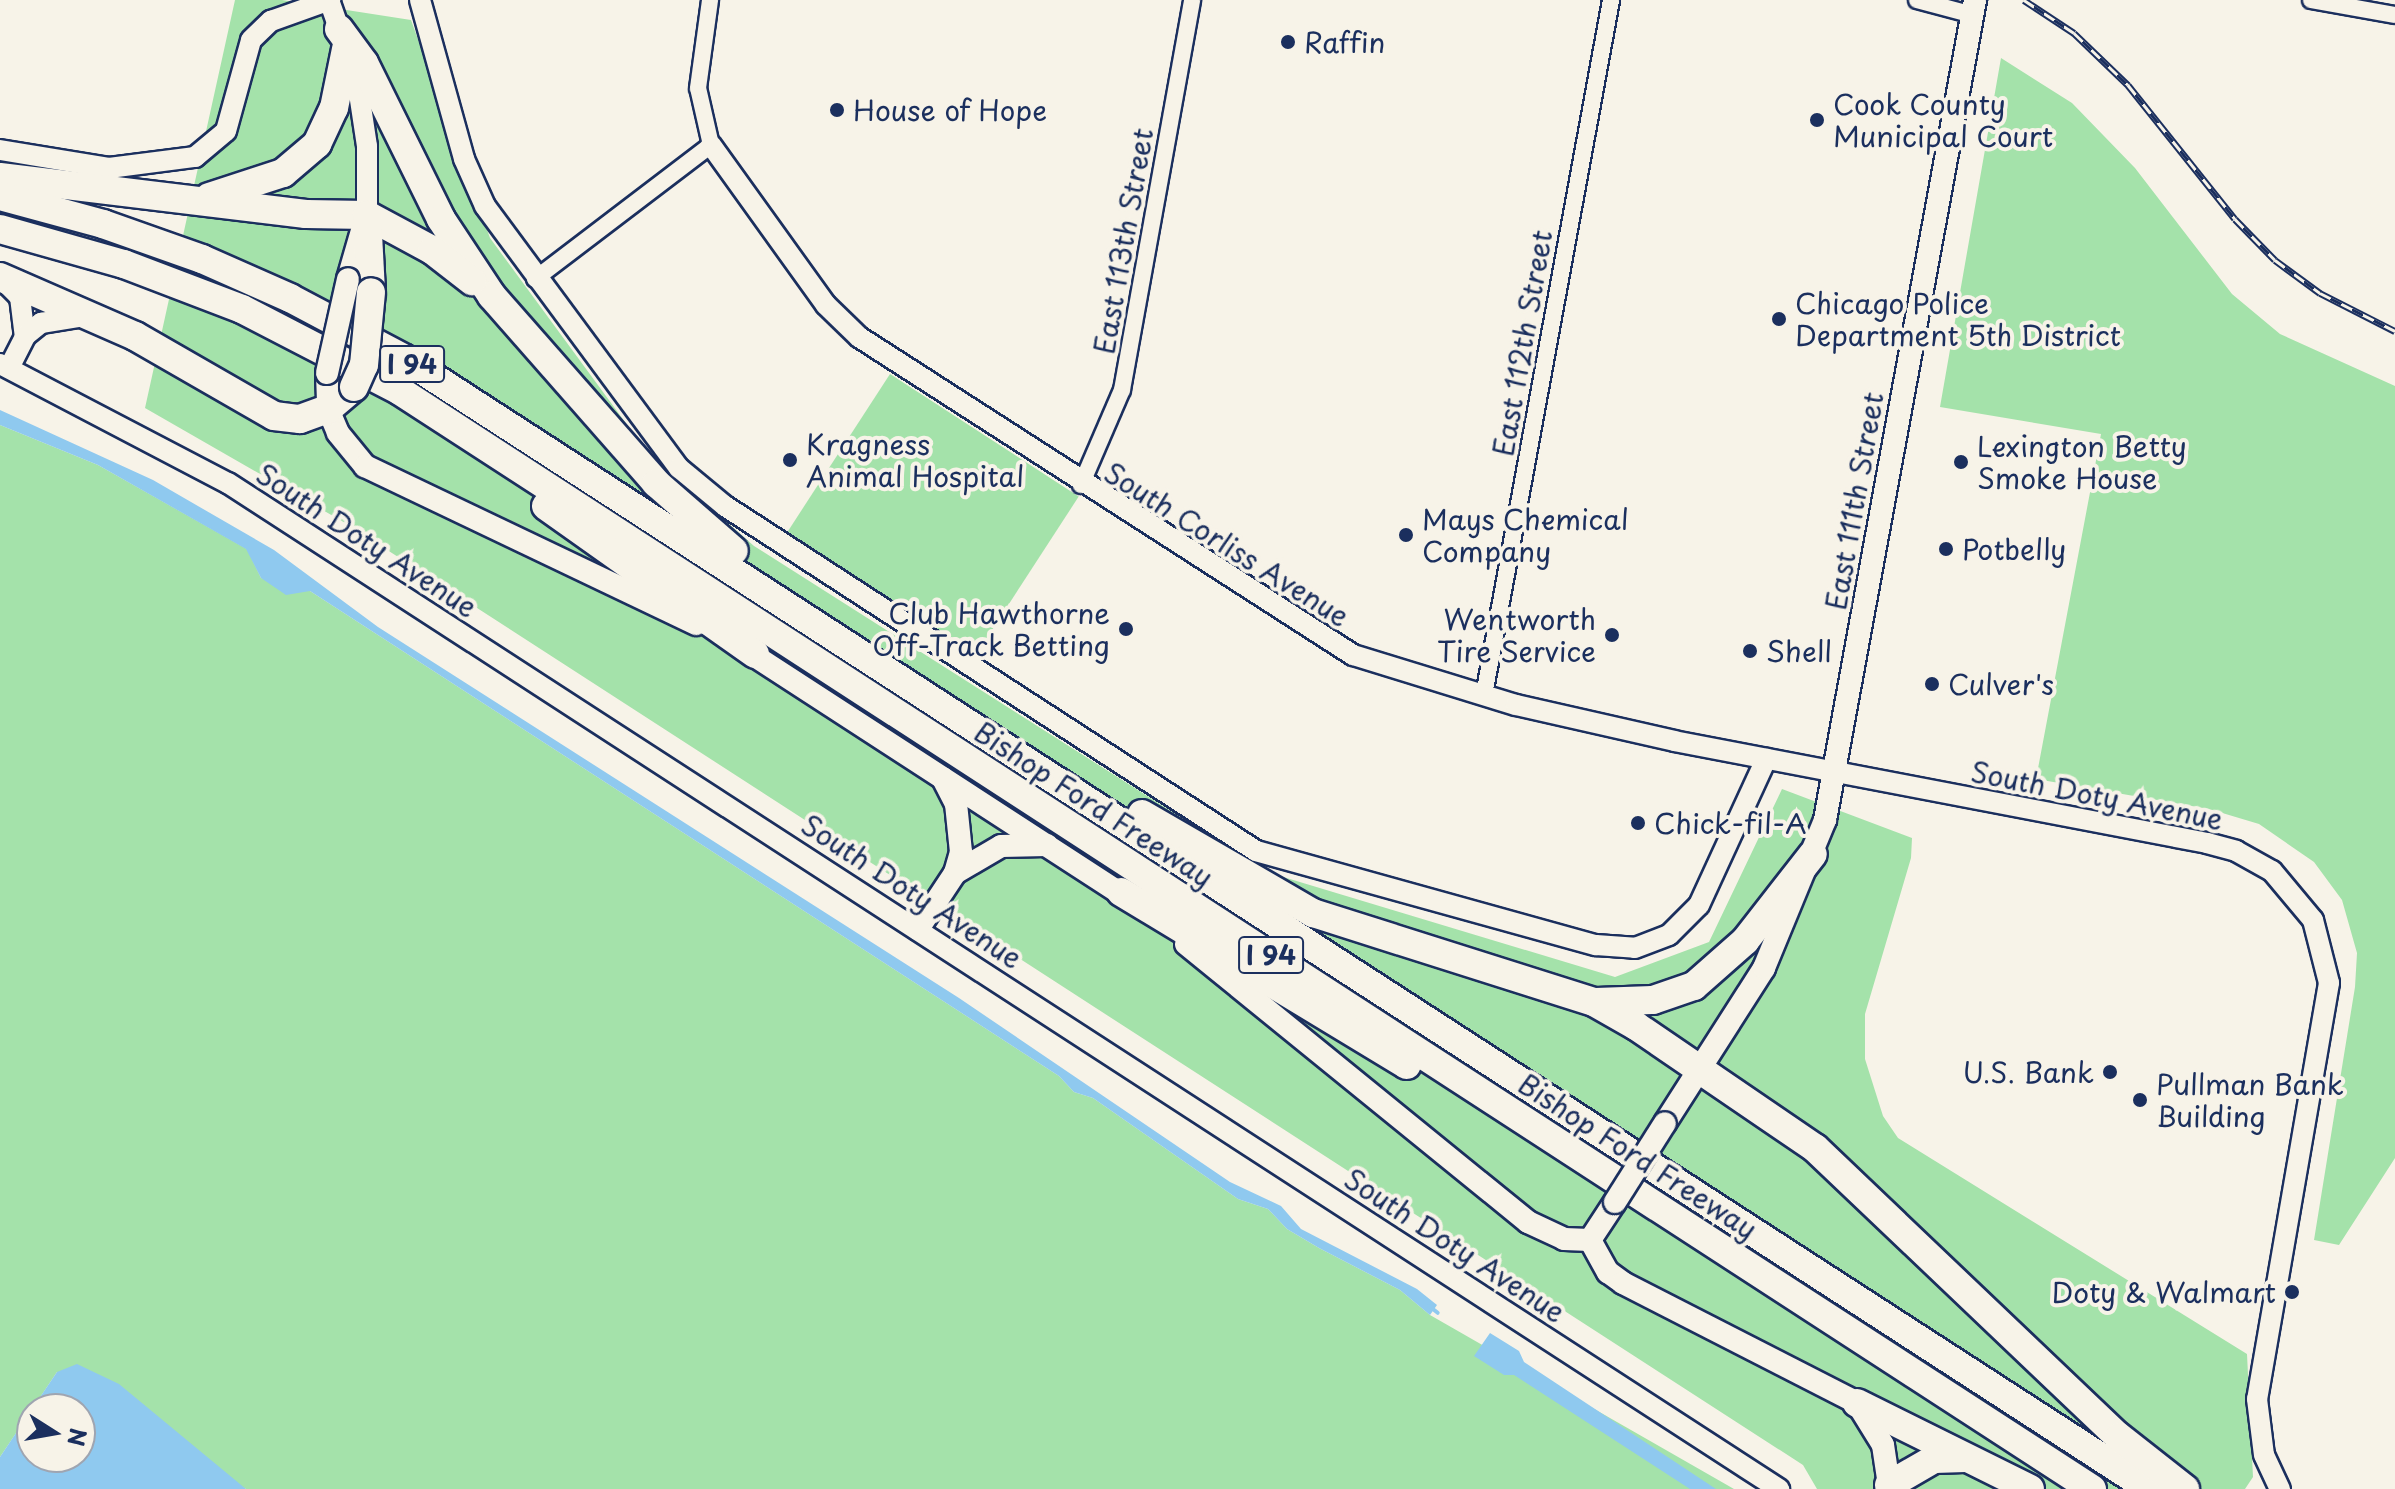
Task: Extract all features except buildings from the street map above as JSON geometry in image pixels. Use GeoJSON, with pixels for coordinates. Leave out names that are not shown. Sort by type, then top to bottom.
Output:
{"type":"FeatureCollection","features":[{"type":"Feature","properties":{"kind":"highway"},"geometry":{"type":"LineString","coordinates":[[185,202],[262,182],[301,160],[326,129],[343,39]]}},
{"type":"Feature","properties":{"kind":"highway"},"geometry":{"type":"LineString","coordinates":[[343,39],[364,63],[427,193],[492,296],[656,483],[746,560],[787,605]]}},
{"type":"Feature","properties":{"kind":"highway"},"geometry":{"type":"LineString","coordinates":[[0,177],[185,202],[306,214],[367,215],[432,250],[492,296]]}},
{"type":"Feature","properties":{"kind":"highway","name":"Bishop Ford Freeway"},"geometry":{"type":"LineString","coordinates":[[0,196],[103,224],[202,259],[354,330],[787,605],[2150,1489]]}},
{"type":"Feature","properties":{"kind":"highway"},"geometry":{"type":"LineString","coordinates":[[0,277],[93,316],[274,416],[300,419],[328,409],[354,387],[364,365],[360,286],[367,215]]}},
{"type":"Feature","properties":{"kind":"highway","name":"Bishop Ford Freeway"},"geometry":{"type":"LineString","coordinates":[[0,229],[124,264],[242,309],[347,360],[449,422],[2092,1489]]}},
{"type":"Feature","properties":{"kind":"highway"},"geometry":{"type":"LineString","coordinates":[[449,422],[515,484],[755,654]]}},
{"type":"Feature","properties":{"kind":"highway"},"geometry":{"type":"LineString","coordinates":[[1016,753],[1087,782],[1313,913],[1594,1002],[1815,1148],[2119,1437],[2185,1489]]}},
{"type":"Feature","properties":{"kind":"highway"},"geometry":{"type":"LineString","coordinates":[[1594,1002],[1653,1000],[1694,986],[1745,941],[1813,854]]}},
{"type":"Feature","properties":{"kind":"highway"},"geometry":{"type":"LineString","coordinates":[[1121,892],[1451,1092],[1524,1119]]}},
{"type":"Feature","properties":{"kind":"highway"},"geometry":{"type":"LineString","coordinates":[[1857,1403],[2030,1489]]}},
{"type":"Feature","properties":{"kind":"highway"},"geometry":{"type":"LineString","coordinates":[[1888,1487],[1934,1459],[1969,1459]]}},
{"type":"Feature","properties":{"kind":"main road","name":"East 111th Street"},"geometry":{"type":"LineString","coordinates":[[1590,1240],[1764,968],[1813,854],[1837,774],[1974,8]]}},
{"type":"Feature","properties":{"kind":"main road"},"geometry":{"type":"LineString","coordinates":[[360,286],[327,373],[328,409],[350,452],[393,483],[755,654],[1121,892],[1528,1222],[1564,1239],[1590,1240],[1608,1272],[1623,1283],[1857,1403],[1880,1437],[1888,1487]]}},
{"type":"Feature","properties":{"kind":"main road"},"geometry":{"type":"LineString","coordinates":[[943,778],[960,823],[955,873]]}},
{"type":"Feature","properties":{"kind":"main road"},"geometry":{"type":"LineString","coordinates":[[918,929],[955,873],[1001,846],[1048,845]]}},
{"type":"Feature","properties":{"kind":"street"},"geometry":{"type":"LineString","coordinates":[[0,150],[109,168],[195,157],[226,131],[251,40],[271,21],[329,0],[343,39],[367,146],[367,215]]}},
{"type":"Feature","properties":{"kind":"street"},"geometry":{"type":"LineString","coordinates":[[420,0],[473,183],[535,279],[655,438],[698,487],[1265,855],[1596,945],[1635,948],[1669,935],[1699,905],[1766,759]]}},
{"type":"Feature","properties":{"kind":"street"},"geometry":{"type":"LineString","coordinates":[[535,279],[711,145],[698,88],[710,0]]}},
{"type":"Feature","properties":{"kind":"street","name":"East 113th Street"},"geometry":{"type":"LineString","coordinates":[[1081,485],[1122,390],[1192,0]]}},
{"type":"Feature","properties":{"kind":"street","name":"East 112th Street"},"geometry":{"type":"LineString","coordinates":[[1484,695],[1611,0]]}},
{"type":"Feature","properties":{"kind":"street"},"geometry":{"type":"LineString","coordinates":[[1917,0],[1974,8]]}},
{"type":"Feature","properties":{"kind":"street"},"geometry":{"type":"LineString","coordinates":[[2311,0],[2395,15]]}},
{"type":"Feature","properties":{"kind":"street","name":"South Corliss Avenue"},"geometry":{"type":"LineString","coordinates":[[711,145],[843,323],[1081,485],[1323,640],[1396,672],[1484,695],[1837,774]]}},
{"type":"Feature","properties":{"kind":"street"},"geometry":{"type":"LineString","coordinates":[[0,277],[20,297],[25,336]]}},
{"type":"Feature","properties":{"kind":"street"},"geometry":{"type":"LineString","coordinates":[[4,366],[25,336],[41,323],[93,316]]}},
{"type":"Feature","properties":{"kind":"street","name":"South Doty Avenue"},"geometry":{"type":"LineString","coordinates":[[4,366],[228,483],[1779,1489]]}},
{"type":"Feature","properties":{"kind":"street","name":"South Doty Avenue"},"geometry":{"type":"LineString","coordinates":[[1837,774],[2223,847],[2272,871],[2313,920],[2327,960],[2327,1010],[2257,1399],[2264,1455],[2280,1489]]}},
{"type":"Feature","properties":{"kind":"green space"},"geometry":{"type":"Polygon","coordinates":[[[235,0],[282,0],[411,20],[490,238],[647,452],[754,546],[1267,872],[1615,977],[1709,942],[1782,789],[1912,838],[1911,858],[1865,1014],[1865,1059],[1883,1116],[1898,1138],[2247,1354],[2253,1477],[2245,1489],[1817,1489],[1803,1465],[347,524],[145,408],[235,0]]]}},
{"type":"Feature","properties":{"kind":"green space"},"geometry":{"type":"Polygon","coordinates":[[[2001,58],[2072,103],[2135,168],[2232,294],[2280,334],[2395,386],[2395,1158],[2339,1245],[2314,1240],[2355,987],[2357,953],[2342,900],[2314,862],[2259,824],[2209,809],[2036,779],[2101,434],[1940,407],[2001,58]]]}},
{"type":"Feature","properties":{"kind":"green space"},"geometry":{"type":"Polygon","coordinates":[[[890,374],[1079,497],[975,657],[786,534],[890,374]]]}},
{"type":"Feature","properties":{"kind":"green space"},"geometry":{"type":"Polygon","coordinates":[[[0,425],[98,465],[247,549],[261,578],[310,591],[1059,1076],[1074,1092],[1093,1098],[1238,1199],[1268,1209],[1287,1229],[1400,1290],[1430,1315],[1734,1489],[246,1489],[96,1396],[96,1393],[91,1393],[57,1372],[43,1393],[16,1393],[16,1433],[0,1457],[0,425]]]}},
{"type":"Feature","properties":{"kind":"water"},"geometry":{"type":"Polygon","coordinates":[[[0,410],[153,480],[274,550],[378,627],[959,998],[1230,1182],[1281,1206],[1301,1229],[1417,1289],[1437,1305],[1430,1315],[1400,1290],[1287,1229],[1268,1209],[1238,1199],[1093,1098],[1074,1092],[1059,1076],[310,591],[286,595],[261,578],[246,549],[98,465],[0,425],[0,410]]]}},
{"type":"Feature","properties":{"kind":"water"},"geometry":{"type":"Polygon","coordinates":[[[1490,1333],[1519,1351],[1524,1362],[1716,1489],[1690,1489],[1514,1375],[1504,1375],[1474,1356],[1490,1333]]]}},
{"type":"Feature","properties":{"kind":"water"},"geometry":{"type":"Polygon","coordinates":[[[77,1364],[119,1384],[246,1489],[0,1489],[0,1457],[16,1433],[16,1473],[96,1473],[96,1393],[43,1393],[57,1372],[77,1364]]]}},
{"type":"Feature","properties":{"kind":"waterway"},"geometry":{"type":"LineString","coordinates":[[1429,1306],[1438,1313]]}},
{"type":"Feature","properties":{"kind":"railway"},"geometry":{"type":"LineString","coordinates":[[2024,0],[2074,33],[2128,85],[2235,219],[2275,260],[2320,293],[2395,331]]}},
{"type":"Feature","properties":{"kind":"place","name":"Raffin"},"geometry":{"type":"Point","coordinates":[1288,42]}},
{"type":"Feature","properties":{"kind":"place","name":"House of Hope"},"geometry":{"type":"Point","coordinates":[837,110]}},
{"type":"Feature","properties":{"kind":"place","name":"Cook County Municipal Court"},"geometry":{"type":"Point","coordinates":[1817,120]}},
{"type":"Feature","properties":{"kind":"place","name":"Chicago Police Department 5th District"},"geometry":{"type":"Point","coordinates":[1779,319]}},
{"type":"Feature","properties":{"kind":"place","name":"Kragness Animal Hospital"},"geometry":{"type":"Point","coordinates":[790,460]}},
{"type":"Feature","properties":{"kind":"place","name":"Lexington Betty Smoke House"},"geometry":{"type":"Point","coordinates":[1961,462]}},
{"type":"Feature","properties":{"kind":"place","name":"Mays Chemical Company"},"geometry":{"type":"Point","coordinates":[1406,535]}},
{"type":"Feature","properties":{"kind":"place","name":"Potbelly"},"geometry":{"type":"Point","coordinates":[1946,549]}},
{"type":"Feature","properties":{"kind":"place","name":"Club Hawthorne Off-Track Betting"},"geometry":{"type":"Point","coordinates":[1126,629]}},
{"type":"Feature","properties":{"kind":"place","name":"Wentworth Tire Service"},"geometry":{"type":"Point","coordinates":[1612,635]}},
{"type":"Feature","properties":{"kind":"place","name":"Shell"},"geometry":{"type":"Point","coordinates":[1750,651]}},
{"type":"Feature","properties":{"kind":"place","name":"Culver's"},"geometry":{"type":"Point","coordinates":[1932,684]}},
{"type":"Feature","properties":{"kind":"place","name":"Chick-fil-A"},"geometry":{"type":"Point","coordinates":[1638,823]}},
{"type":"Feature","properties":{"kind":"place","name":"U.S. Bank"},"geometry":{"type":"Point","coordinates":[2110,1072]}},
{"type":"Feature","properties":{"kind":"place","name":"Pullman Bank Building"},"geometry":{"type":"Point","coordinates":[2140,1100]}},
{"type":"Feature","properties":{"kind":"place","name":"Doty & Walmart"},"geometry":{"type":"Point","coordinates":[2292,1292]}}]}
